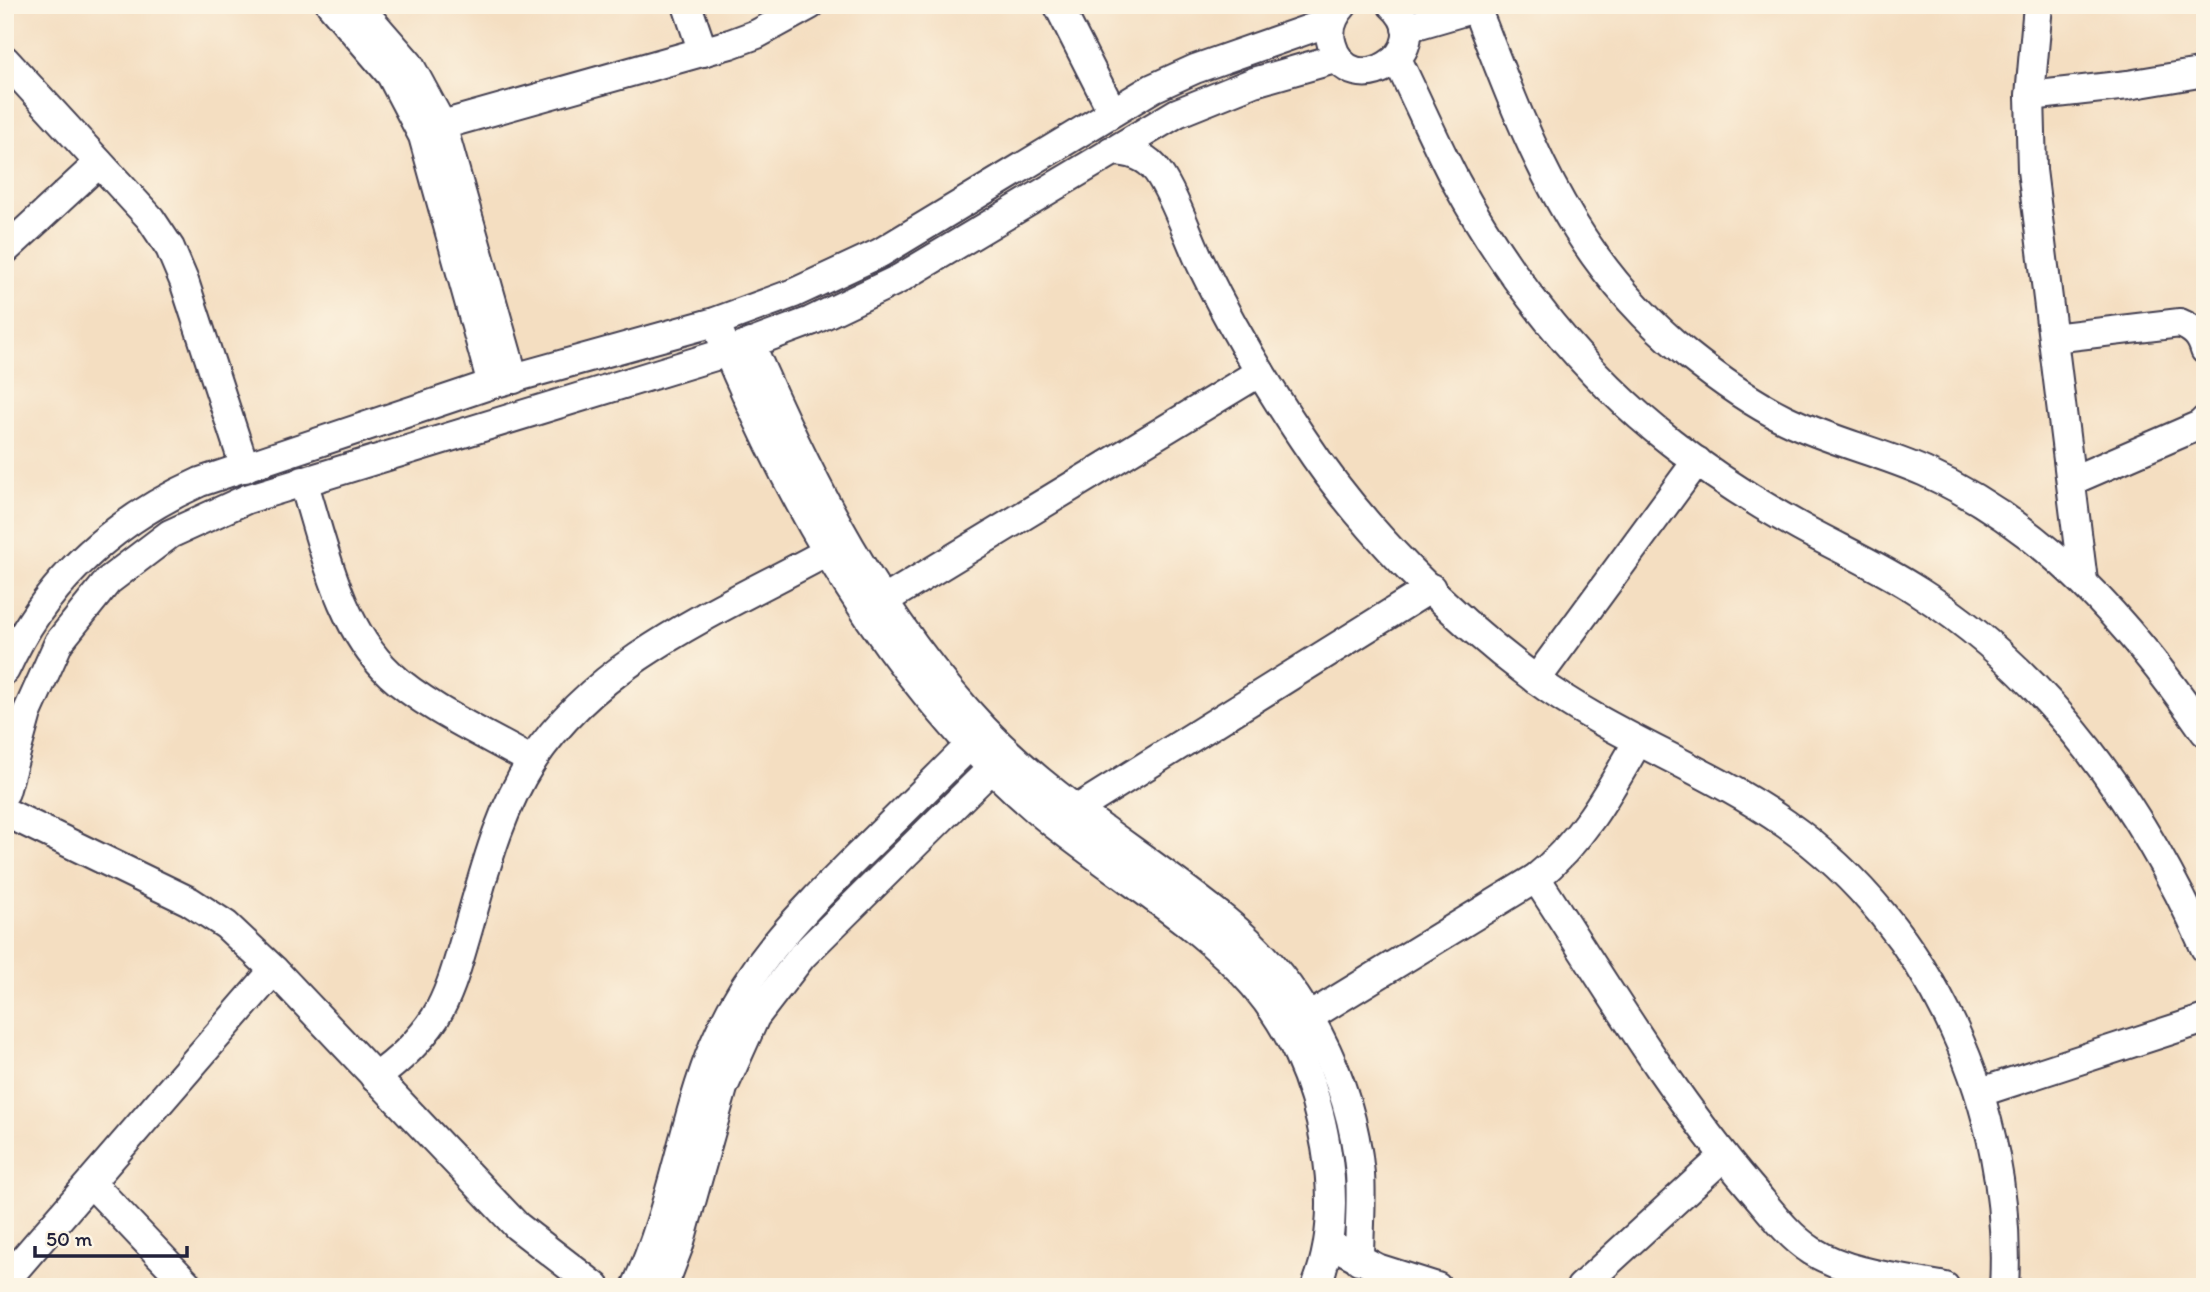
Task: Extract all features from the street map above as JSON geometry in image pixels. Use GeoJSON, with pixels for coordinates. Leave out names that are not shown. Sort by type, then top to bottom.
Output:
{"type":"FeatureCollection","features":[{"type":"Feature","properties":{"kind":"street"},"geometry":{"type":"LineString","coordinates":[[331,5],[391,75],[423,136],[503,382]]}},
{"type":"Feature","properties":{"kind":"street"},"geometry":{"type":"LineString","coordinates":[[358,5],[409,64],[442,125],[503,382]]}},
{"type":"Feature","properties":{"kind":"street"},"geometry":{"type":"LineString","coordinates":[[687,5],[703,51]]}},
{"type":"Feature","properties":{"kind":"street"},"geometry":{"type":"LineString","coordinates":[[442,125],[757,34],[810,5]]}},
{"type":"Feature","properties":{"kind":"street"},"geometry":{"type":"LineString","coordinates":[[1058,5],[1112,111]]}},
{"type":"Feature","properties":{"kind":"street"},"geometry":{"type":"LineString","coordinates":[[2038,5],[2030,96],[2032,170],[2083,581]]}},
{"type":"Feature","properties":{"kind":"street"},"geometry":{"type":"LineString","coordinates":[[1338,13],[1330,40],[1338,58],[1356,71],[1367,72],[1378,71],[1397,59],[1406,39],[1399,17],[1475,6],[1525,132],[1559,203],[1603,268],[1656,327],[1717,377],[1784,419],[1927,473],[1983,503],[2025,531],[2083,581],[2135,638],[2205,732]]}},
{"type":"Feature","properties":{"kind":"street"},"geometry":{"type":"LineString","coordinates":[[5,670],[44,603],[102,541],[174,494],[503,382],[715,322],[794,293],[880,253],[1112,111],[1195,69],[1338,13]]}},
{"type":"Feature","properties":{"kind":"street"},"geometry":{"type":"LineString","coordinates":[[5,792],[27,713],[46,665],[74,620],[108,581],[148,548],[192,521],[303,481],[739,348],[811,321],[899,279],[1177,113],[1254,82],[1338,58]]}},
{"type":"Feature","properties":{"kind":"street"},"geometry":{"type":"LineString","coordinates":[[1397,59],[1456,181],[1524,288],[1602,379],[1660,433],[1697,461],[1765,507],[1923,594],[2025,679],[2081,740],[2138,820],[2163,862],[2205,948]]}},
{"type":"Feature","properties":{"kind":"street"},"geometry":{"type":"LineString","coordinates":[[5,60],[150,218],[170,248],[184,281],[245,468]]}},
{"type":"Feature","properties":{"kind":"street"},"geometry":{"type":"LineString","coordinates":[[2030,96],[2138,84],[2205,72]]}},
{"type":"Feature","properties":{"kind":"street"},"geometry":{"type":"LineString","coordinates":[[1160,174],[1166,141],[1177,113]]}},
{"type":"Feature","properties":{"kind":"street"},"geometry":{"type":"LineString","coordinates":[[1111,151],[1142,157],[1160,174],[1202,267],[1260,372],[1307,445],[1336,483],[1431,588],[1536,680],[1637,743],[1712,780],[1786,824],[1861,890],[1920,969],[1953,1028],[1981,1092],[1998,1162],[2003,1198],[2004,1287]]}},
{"type":"Feature","properties":{"kind":"street"},"geometry":{"type":"LineString","coordinates":[[5,250],[99,163]]}},
{"type":"Feature","properties":{"kind":"street"},"geometry":{"type":"LineString","coordinates":[[715,322],[739,348],[814,486],[883,601],[930,666],[982,727],[1074,811],[1227,922],[1290,986],[1333,1064],[1354,1136],[1360,1174],[1359,1260]]}},
{"type":"Feature","properties":{"kind":"street"},"geometry":{"type":"LineString","coordinates":[[2053,338],[2180,323],[2191,327],[2200,336],[2205,350]]}},
{"type":"Feature","properties":{"kind":"street"},"geometry":{"type":"LineString","coordinates":[[739,348],[827,552],[884,640],[992,768],[1054,824],[1213,943],[1259,989],[1279,1016],[1300,1054],[1319,1105],[1330,1168],[1329,1240],[1315,1287]]}},
{"type":"Feature","properties":{"kind":"street"},"geometry":{"type":"LineString","coordinates":[[883,601],[1260,372]]}},
{"type":"Feature","properties":{"kind":"street"},"geometry":{"type":"LineString","coordinates":[[2071,481],[2205,420]]}},
{"type":"Feature","properties":{"kind":"street"},"geometry":{"type":"LineString","coordinates":[[1536,680],[1697,461]]}},
{"type":"Feature","properties":{"kind":"street"},"geometry":{"type":"LineString","coordinates":[[303,481],[348,615],[374,657],[409,690],[532,761]]}},
{"type":"Feature","properties":{"kind":"street"},"geometry":{"type":"LineString","coordinates":[[376,1077],[408,1051],[443,1003],[500,820],[532,761],[574,708],[623,666],[650,648],[827,552]]}},
{"type":"Feature","properties":{"kind":"street"},"geometry":{"type":"LineString","coordinates":[[1074,811],[1431,588]]}},
{"type":"Feature","properties":{"kind":"street"},"geometry":{"type":"LineString","coordinates":[[1309,1017],[1536,878],[1584,831],[1637,743]]}},
{"type":"Feature","properties":{"kind":"street"},"geometry":{"type":"LineString","coordinates":[[636,1287],[654,1242],[703,1075],[728,1016],[757,966],[797,916],[970,745]]}},
{"type":"Feature","properties":{"kind":"street"},"geometry":{"type":"LineString","coordinates":[[663,1287],[679,1245],[723,1088],[755,1017],[802,956],[992,768]]}},
{"type":"Feature","properties":{"kind":"street"},"geometry":{"type":"LineString","coordinates":[[5,812],[189,901],[226,925],[274,970],[517,1226],[596,1287]]}},
{"type":"Feature","properties":{"kind":"street"},"geometry":{"type":"LineString","coordinates":[[1536,878],[1648,1049],[1724,1156],[1785,1228],[1811,1250],[1843,1265],[1945,1287]]}},
{"type":"Feature","properties":{"kind":"street"},"geometry":{"type":"LineString","coordinates":[[5,1281],[92,1184],[274,970]]}},
{"type":"Feature","properties":{"kind":"street"},"geometry":{"type":"LineString","coordinates":[[1981,1092],[2205,1019]]}},
{"type":"Feature","properties":{"kind":"street"},"geometry":{"type":"LineString","coordinates":[[1581,1287],[1724,1156]]}},
{"type":"Feature","properties":{"kind":"street"},"geometry":{"type":"LineString","coordinates":[[92,1184],[190,1287]]}},
{"type":"Feature","properties":{"kind":"street"},"geometry":{"type":"LineString","coordinates":[[1329,1240],[1359,1260],[1437,1287]]}}]}
